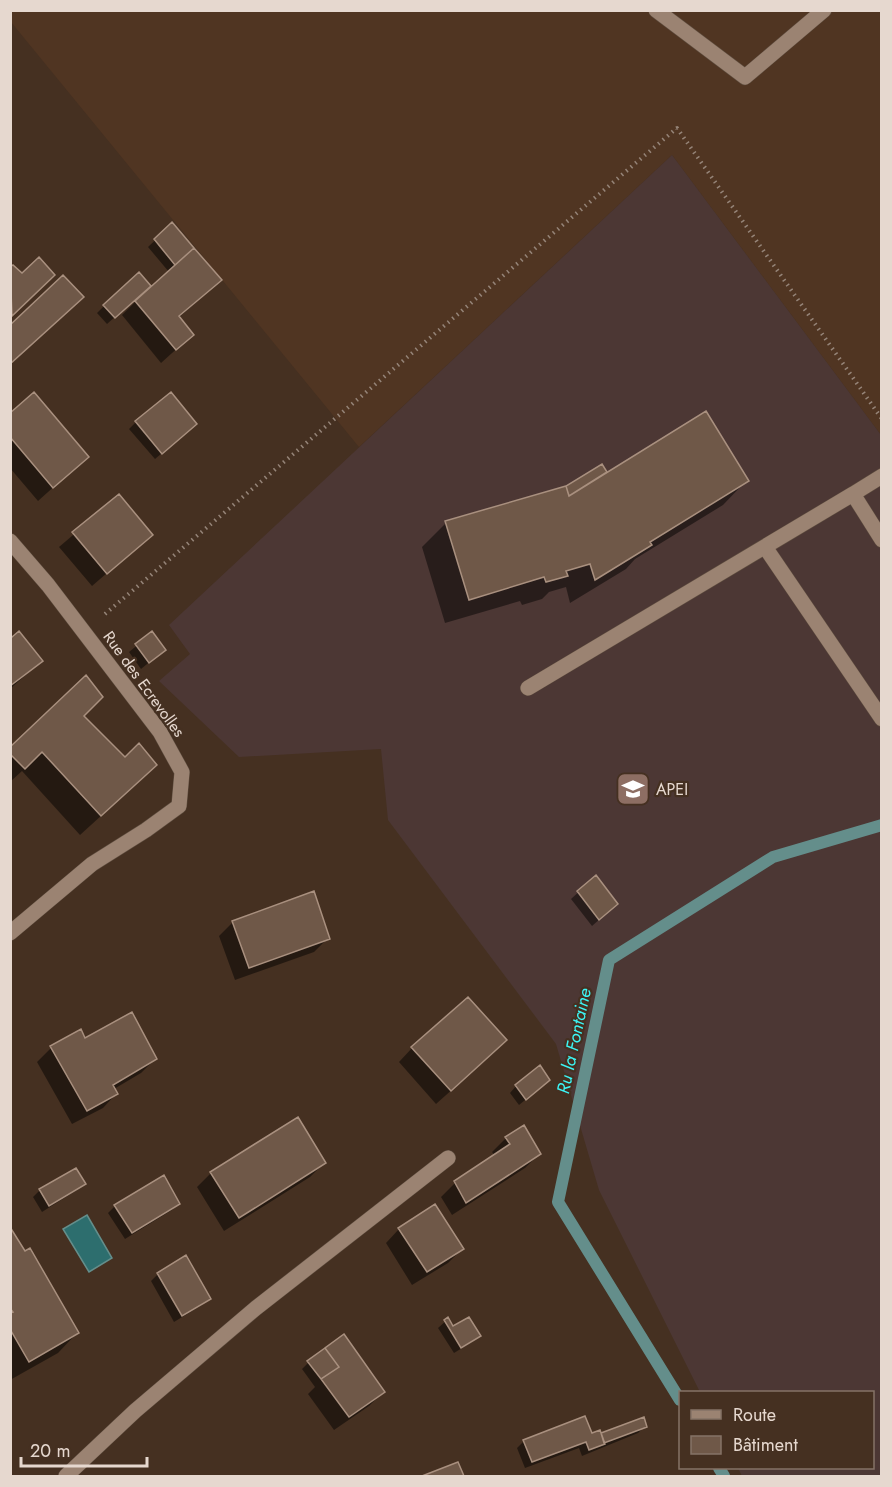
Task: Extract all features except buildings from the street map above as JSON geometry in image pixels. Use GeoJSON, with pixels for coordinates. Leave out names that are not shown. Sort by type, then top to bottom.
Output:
{"type":"FeatureCollection","features":[{"type":"Feature","properties":{"kind":"street"},"geometry":{"type":"LineString","coordinates":[[656,10],[745,77],[824,10]]}},
{"type":"Feature","properties":{"kind":"street"},"geometry":{"type":"LineString","coordinates":[[528,688],[882,476]]}},
{"type":"Feature","properties":{"kind":"street"},"geometry":{"type":"LineString","coordinates":[[853,494],[882,540]]}},
{"type":"Feature","properties":{"kind":"street","name":"Rue des Ecrevolles"},"geometry":{"type":"LineString","coordinates":[[10,541],[84,632],[160,732],[182,772],[179,806],[92,864],[10,933]]}},
{"type":"Feature","properties":{"kind":"street"},"geometry":{"type":"LineString","coordinates":[[765,546],[882,718]]}},
{"type":"Feature","properties":{"kind":"street"},"geometry":{"type":"LineString","coordinates":[[66,1476],[135,1411],[256,1308],[448,1158]]}},
{"type":"Feature","properties":{"kind":"path"},"geometry":{"type":"LineString","coordinates":[[84,632],[677,128],[882,419]]}},
{"type":"Feature","properties":{"kind":"shaded area"},"geometry":{"type":"Polygon","coordinates":[[[10,11],[881,11],[881,435],[672,155],[359,447],[11,22],[10,11]]]}},
{"type":"Feature","properties":{"kind":"shaded area","name":"APEI"},"geometry":{"type":"Polygon","coordinates":[[[672,155],[881,435],[881,1476],[742,1476],[738,1469],[874,1469],[874,1391],[700,1391],[599,1190],[556,1044],[388,820],[381,749],[239,757],[159,681],[190,654],[169,625],[672,155]]]}},
{"type":"Feature","properties":{"kind":"water"},"geometry":{"type":"Polygon","coordinates":[[[87,1215],[112,1258],[89,1272],[63,1229],[87,1215]]]}},
{"type":"Feature","properties":{"kind":"waterway","name":"Ru la Fontaine"},"geometry":{"type":"LineString","coordinates":[[679,1398],[558,1202],[609,960],[773,857],[882,825]]}},
{"type":"Feature","properties":{"kind":"waterway","name":"Ru la Fontaine"},"geometry":{"type":"LineString","coordinates":[[720,1469],[724,1476]]}},
{"type":"Feature","properties":{"kind":"place","name":"APEI"},"geometry":{"type":"Point","coordinates":[633,789]}}]}
